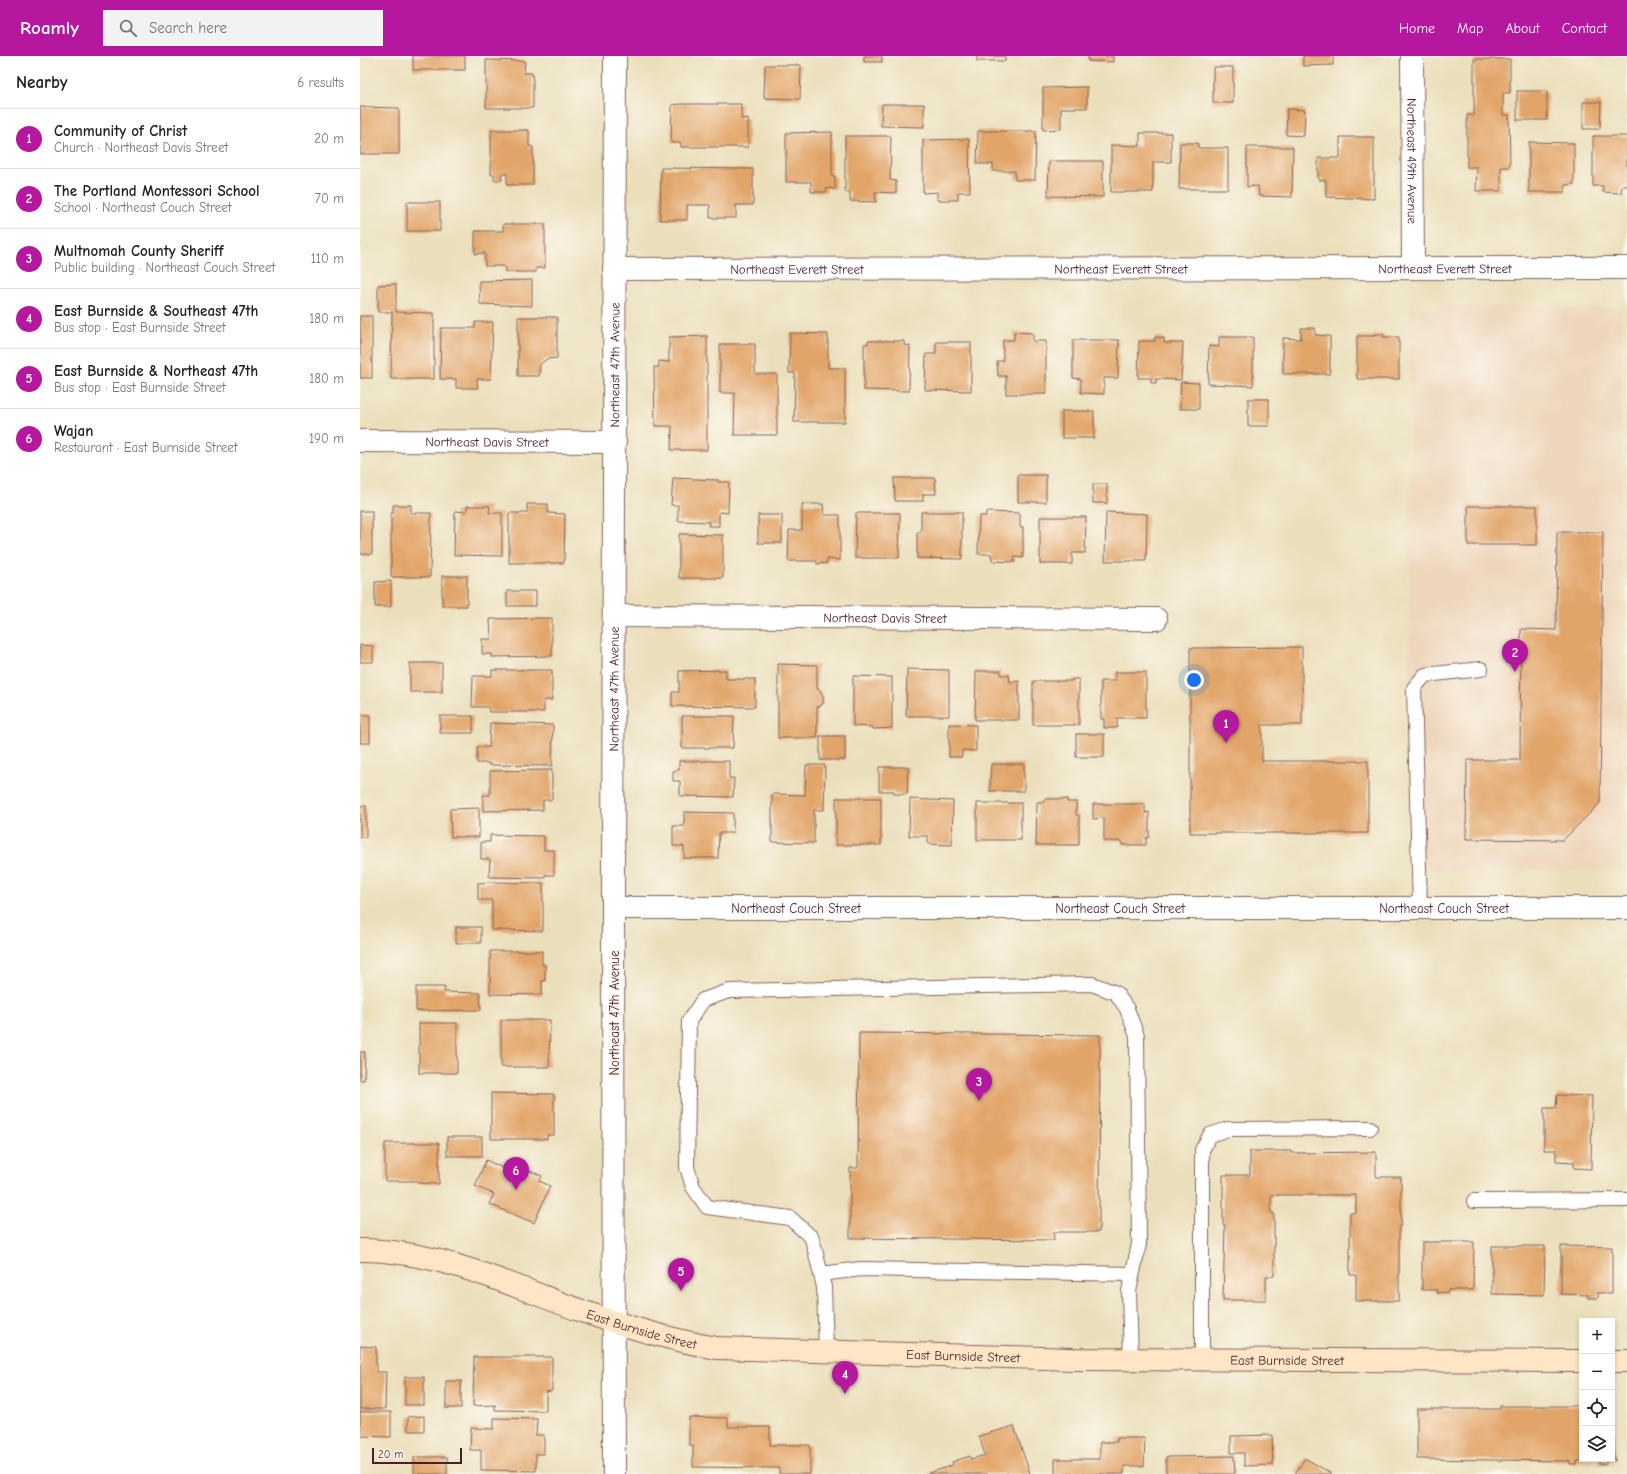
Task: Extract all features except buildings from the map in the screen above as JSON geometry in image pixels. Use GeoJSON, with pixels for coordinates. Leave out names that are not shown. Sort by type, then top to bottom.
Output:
{"type":"FeatureCollection","features":[{"type":"Feature","properties":{"kind":"main road","name":"East Burnside Street"},"geometry":{"type":"LineString","coordinates":[[360,1250],[411,1254],[442,1260],[614,1322],[684,1342],[717,1348],[1131,1360],[1579,1361]]}},
{"type":"Feature","properties":{"kind":"main road"},"geometry":{"type":"LineString","coordinates":[[1615,1361],[1627,1361]]}},
{"type":"Feature","properties":{"kind":"street","name":"Northeast 47th Avenue"},"geometry":{"type":"LineString","coordinates":[[614,1474],[613,908],[615,56]]}},
{"type":"Feature","properties":{"kind":"street","name":"Northeast 49th Avenue"},"geometry":{"type":"LineString","coordinates":[[1412,56],[1413,267]]}},
{"type":"Feature","properties":{"kind":"street","name":"Northeast Everett Street"},"geometry":{"type":"LineString","coordinates":[[614,269],[1413,267],[1627,268]]}},
{"type":"Feature","properties":{"kind":"street","name":"Northeast Davis Street"},"geometry":{"type":"LineString","coordinates":[[360,441],[615,442]]}},
{"type":"Feature","properties":{"kind":"street","name":"Northeast Davis Street"},"geometry":{"type":"LineString","coordinates":[[614,616],[1156,619]]}},
{"type":"Feature","properties":{"kind":"street","name":"Northeast Couch Street"},"geometry":{"type":"LineString","coordinates":[[613,908],[1627,908]]}},
{"type":"Feature","properties":{"kind":"lane"},"geometry":{"type":"LineString","coordinates":[[1420,908],[1414,688],[1425,675],[1481,669]]}},
{"type":"Feature","properties":{"kind":"lane"},"geometry":{"type":"LineString","coordinates":[[826,1352],[824,1287],[812,1238],[790,1218],[706,1207],[693,1187],[687,1167],[689,1021],[703,1000],[729,991],[1092,984],[1116,993],[1127,1009],[1137,1036],[1139,1244],[1129,1291],[1131,1360]]}},
{"type":"Feature","properties":{"kind":"lane"},"geometry":{"type":"LineString","coordinates":[[1202,1360],[1202,1150],[1210,1135],[1228,1129],[1370,1128]]}},
{"type":"Feature","properties":{"kind":"lane"},"geometry":{"type":"LineString","coordinates":[[1474,1201],[1627,1200]]}},
{"type":"Feature","properties":{"kind":"lane"},"geometry":{"type":"LineString","coordinates":[[821,1274],[861,1269],[1132,1274]]}},
{"type":"Feature","properties":{"kind":"shaded area"},"geometry":{"type":"Polygon","coordinates":[[[1410,307],[1621,308],[1621,870],[1409,870],[1410,307]]]}},
{"type":"Feature","properties":{"kind":"place","name":"The Portland Montessori School"},"geometry":{"type":"Point","coordinates":[1515,672]}},
{"type":"Feature","properties":{"kind":"place","name":"Community of Christ"},"geometry":{"type":"Point","coordinates":[1226,743]}},
{"type":"Feature","properties":{"kind":"place","name":"Multnomah County Sheriff"},"geometry":{"type":"Point","coordinates":[979,1101]}},
{"type":"Feature","properties":{"kind":"place","name":"Wajan"},"geometry":{"type":"Point","coordinates":[516,1190]}},
{"type":"Feature","properties":{"kind":"place","name":"East Burnside & Northeast 47th"},"geometry":{"type":"Point","coordinates":[681,1291]}},
{"type":"Feature","properties":{"kind":"place","name":"East Burnside & Southeast 47th"},"geometry":{"type":"Point","coordinates":[845,1394]}}]}
